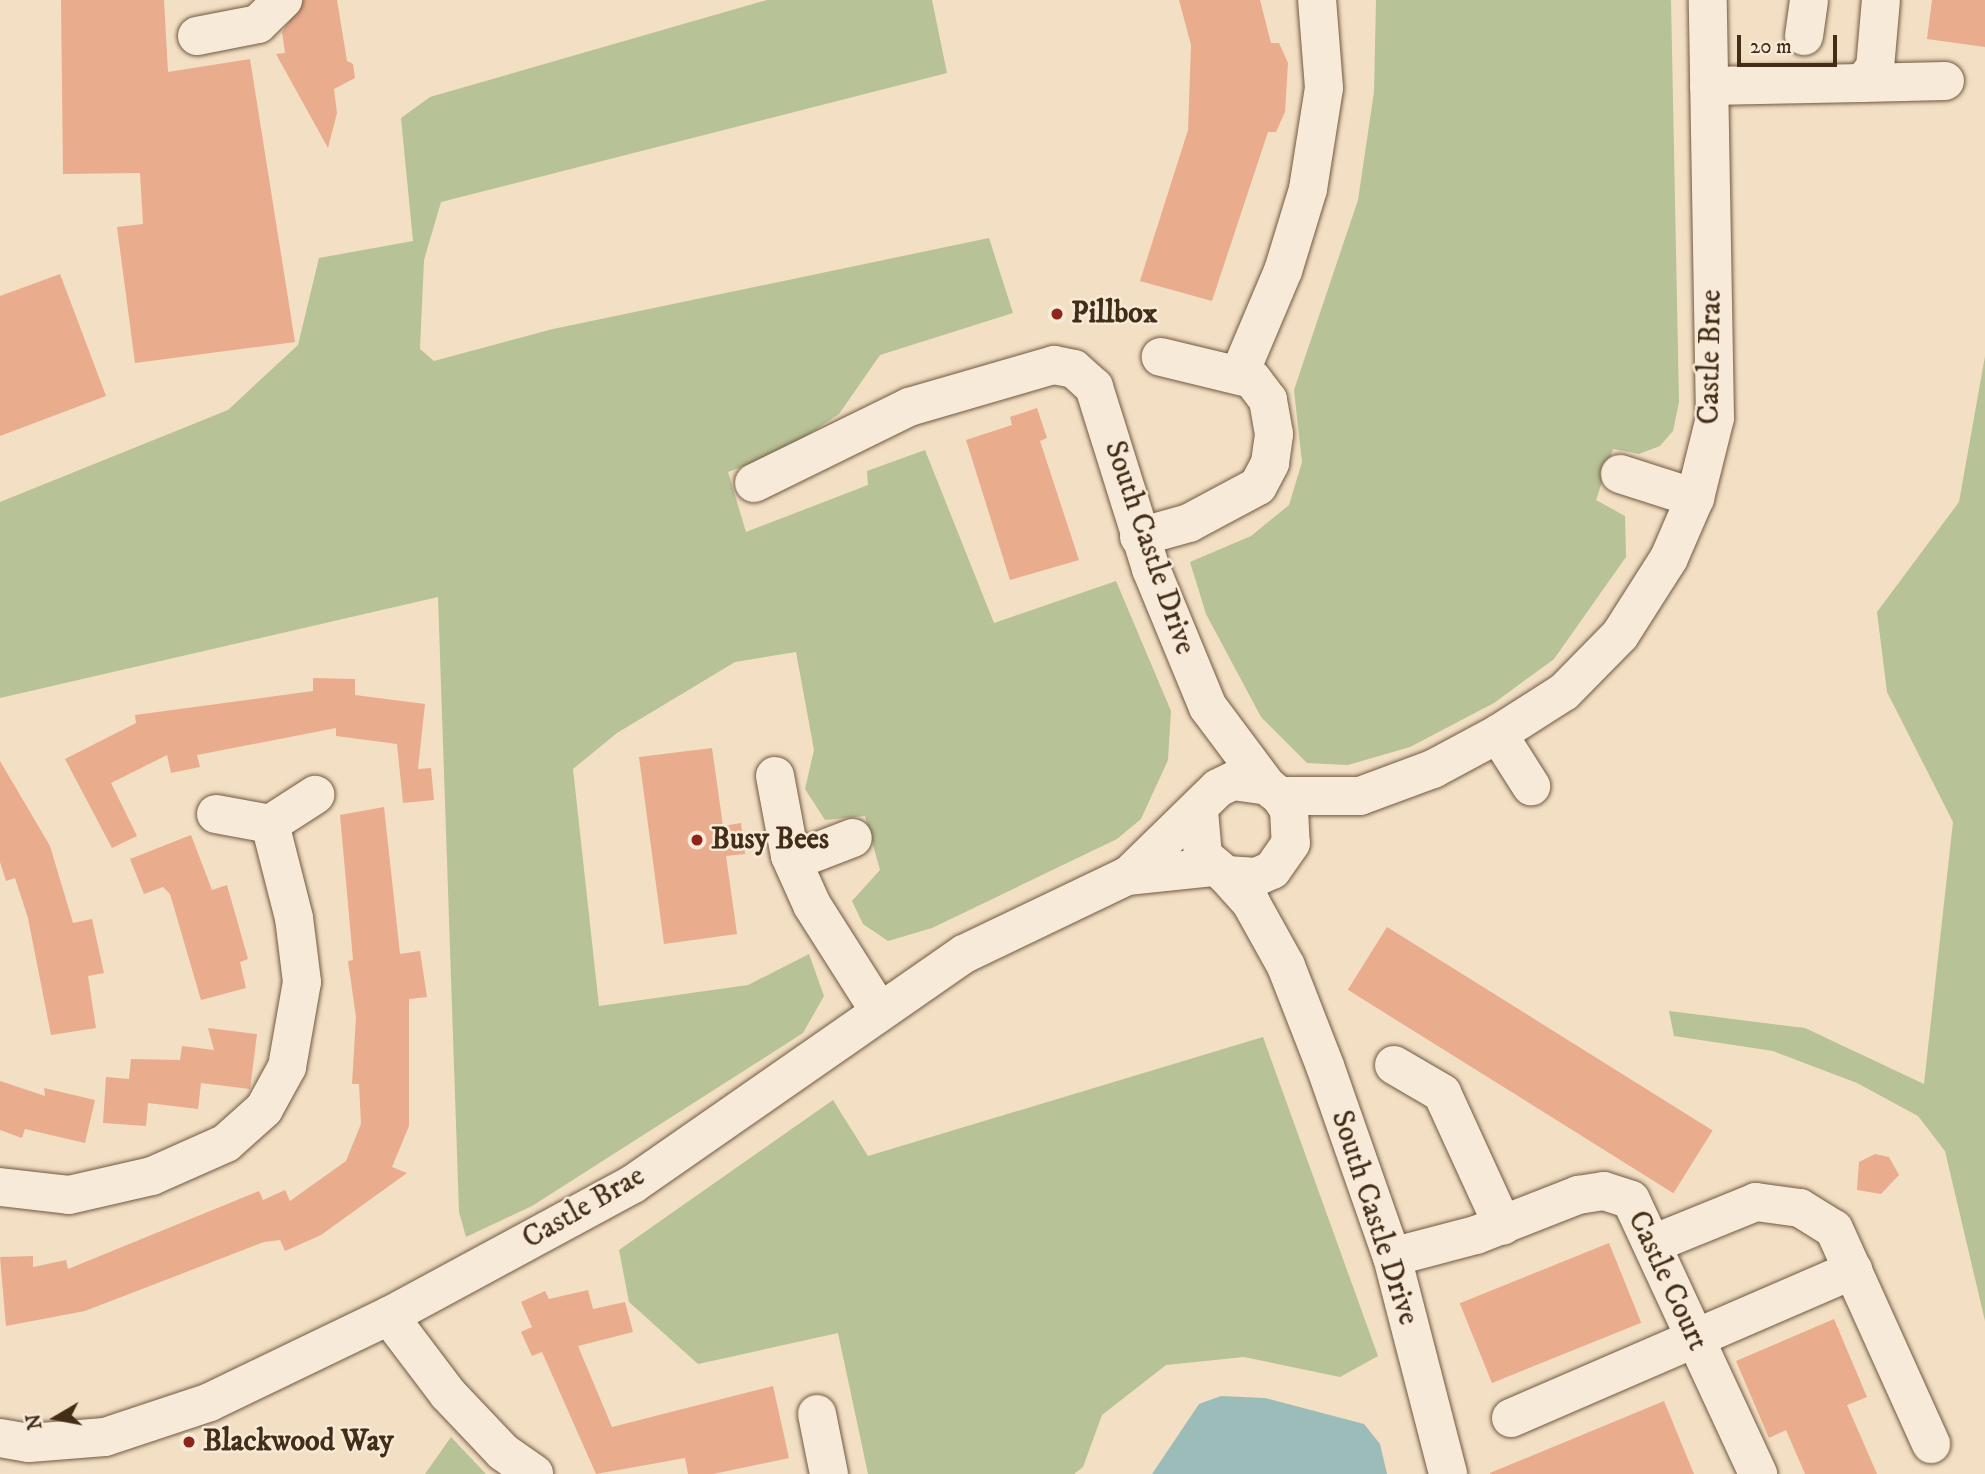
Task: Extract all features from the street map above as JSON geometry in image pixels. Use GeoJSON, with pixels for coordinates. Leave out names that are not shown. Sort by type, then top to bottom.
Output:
{"type":"FeatureCollection","features":[{"type":"Feature","properties":{"kind":"street"},"geometry":{"type":"LineString","coordinates":[[197,36],[258,24],[283,0]]}},
{"type":"Feature","properties":{"kind":"street"},"geometry":{"type":"LineString","coordinates":[[1239,375],[1283,271],[1308,189],[1324,89],[1317,0]]}},
{"type":"Feature","properties":{"kind":"street","name":"Castle Brae"},"geometry":{"type":"LineString","coordinates":[[1127,876],[1220,871],[1256,877],[1360,796],[1433,769],[1498,734],[1564,692],[1620,635],[1669,558],[1695,498],[1715,418],[1708,0]]}},
{"type":"Feature","properties":{"kind":"street"},"geometry":{"type":"LineString","coordinates":[[1862,83],[1875,68],[1881,0]]}},
{"type":"Feature","properties":{"kind":"street"},"geometry":{"type":"LineString","coordinates":[[1709,86],[1945,81]]}},
{"type":"Feature","properties":{"kind":"street"},"geometry":{"type":"LineString","coordinates":[[1139,537],[1189,523],[1258,486],[1270,463],[1275,434],[1268,400],[1252,379],[1161,357]]}},
{"type":"Feature","properties":{"kind":"street","name":"South Castle Drive"},"geometry":{"type":"LineString","coordinates":[[754,483],[909,407],[1054,365],[1074,369],[1094,387],[1139,537],[1209,707],[1273,791]]}},
{"type":"Feature","properties":{"kind":"street"},"geometry":{"type":"LineString","coordinates":[[1620,474],[1695,498]]}},
{"type":"Feature","properties":{"kind":"street","name":"South Castle Drive"},"geometry":{"type":"LineString","coordinates":[[1203,805],[1209,707]]}},
{"type":"Feature","properties":{"kind":"street"},"geometry":{"type":"LineString","coordinates":[[1498,734],[1531,786]]}},
{"type":"Feature","properties":{"kind":"street"},"geometry":{"type":"LineString","coordinates":[[775,776],[793,861],[812,905],[878,1009]]}},
{"type":"Feature","properties":{"kind":"street","name":"Castle Brae"},"geometry":{"type":"LineString","coordinates":[[19,1452],[105,1437],[181,1416],[389,1316],[633,1184],[878,1009],[964,954],[1127,876],[1203,805],[1233,782],[1273,791],[1360,796]]}},
{"type":"Feature","properties":{"kind":"street"},"geometry":{"type":"LineString","coordinates":[[1273,791],[1293,826],[1282,858]]}},
{"type":"Feature","properties":{"kind":"street"},"geometry":{"type":"LineString","coordinates":[[216,814],[270,824],[315,795]]}},
{"type":"Feature","properties":{"kind":"street"},"geometry":{"type":"LineString","coordinates":[[1203,805],[1197,841],[1220,871]]}},
{"type":"Feature","properties":{"kind":"street"},"geometry":{"type":"LineString","coordinates":[[0,1187],[69,1195],[152,1176],[226,1143],[264,1109],[291,1054],[302,982],[294,918],[270,824]]}},
{"type":"Feature","properties":{"kind":"street"},"geometry":{"type":"LineString","coordinates":[[793,861],[853,838]]}},
{"type":"Feature","properties":{"kind":"street","name":"South Castle Drive"},"geometry":{"type":"LineString","coordinates":[[1282,858],[1286,967]]}},
{"type":"Feature","properties":{"kind":"street","name":"South Castle Drive"},"geometry":{"type":"LineString","coordinates":[[1220,871],[1251,903],[1286,967],[1392,1257],[1448,1474]]}},
{"type":"Feature","properties":{"kind":"street"},"geometry":{"type":"LineString","coordinates":[[1394,1065],[1442,1093],[1503,1226]]}},
{"type":"Feature","properties":{"kind":"street","name":"Castle Court"},"geometry":{"type":"LineString","coordinates":[[1392,1257],[1503,1226],[1578,1195],[1604,1191],[1631,1200],[1655,1243],[1693,1338],[1758,1474]]}},
{"type":"Feature","properties":{"kind":"street"},"geometry":{"type":"LineString","coordinates":[[1655,1243],[1732,1208],[1756,1202],[1800,1208],[1834,1229],[1931,1444]]}},
{"type":"Feature","properties":{"kind":"street"},"geometry":{"type":"LineString","coordinates":[[1511,1418],[1853,1270]]}},
{"type":"Feature","properties":{"kind":"street"},"geometry":{"type":"LineString","coordinates":[[389,1316],[448,1395],[503,1452],[534,1474]]}},
{"type":"Feature","properties":{"kind":"street"},"geometry":{"type":"LineString","coordinates":[[817,1414],[830,1474]]}},
{"type":"Feature","properties":{"kind":"green space"},"geometry":{"type":"Polygon","coordinates":[[[767,0],[932,0],[947,73],[441,202],[424,260],[420,349],[434,361],[553,329],[989,238],[1013,313],[880,355],[839,414],[782,452],[728,472],[746,532],[868,485],[867,471],[925,450],[994,623],[1116,581],[1171,711],[1168,760],[1141,819],[1117,839],[932,928],[888,941],[863,924],[852,901],[880,870],[865,816],[825,820],[805,789],[814,750],[796,652],[735,662],[617,733],[573,769],[599,1006],[748,985],[809,954],[824,996],[803,1033],[532,1206],[466,1237],[459,1212],[438,597],[0,698],[0,502],[228,410],[298,345],[319,258],[413,241],[401,118],[430,97],[767,0]]]}},
{"type":"Feature","properties":{"kind":"green space"},"geometry":{"type":"Polygon","coordinates":[[[1376,0],[1671,0],[1679,402],[1673,431],[1660,446],[1639,454],[1613,449],[1596,500],[1625,516],[1626,557],[1554,659],[1494,703],[1410,747],[1348,765],[1307,763],[1261,717],[1206,614],[1190,562],[1251,536],[1289,505],[1302,462],[1294,390],[1358,200],[1374,92],[1376,0]]]}},
{"type":"Feature","properties":{"kind":"green space"},"geometry":{"type":"Polygon","coordinates":[[[1985,356],[1985,1321],[1945,1151],[1918,1116],[1857,1083],[1773,1051],[1674,1036],[1669,1011],[1805,1028],[1924,1084],[1953,822],[1887,692],[1877,612],[1959,502],[1985,356]]]}},
{"type":"Feature","properties":{"kind":"green space"},"geometry":{"type":"Polygon","coordinates":[[[1263,1037],[1378,1356],[1340,1377],[1244,1357],[1166,1365],[1102,1415],[1083,1467],[1074,1474],[868,1474],[838,1333],[698,1364],[629,1302],[619,1250],[833,1100],[868,1156],[1263,1037]]]}},
{"type":"Feature","properties":{"kind":"green space"},"geometry":{"type":"Polygon","coordinates":[[[451,1437],[486,1474],[425,1474],[451,1437]]]}},
{"type":"Feature","properties":{"kind":"water"},"geometry":{"type":"Polygon","coordinates":[[[1221,1396],[1265,1398],[1364,1424],[1380,1444],[1387,1474],[1152,1474],[1199,1404],[1221,1396]]]}},
{"type":"Feature","properties":{"kind":"building"},"geometry":{"type":"Polygon","coordinates":[[[61,0],[164,0],[168,72],[250,59],[295,342],[135,363],[117,227],[143,224],[140,173],[63,174],[61,0]]]}},
{"type":"Feature","properties":{"kind":"building"},"geometry":{"type":"Polygon","coordinates":[[[304,0],[337,0],[347,61],[353,64],[355,78],[334,89],[337,113],[328,148],[276,54],[285,53],[282,32],[304,0]]]}},
{"type":"Feature","properties":{"kind":"building"},"geometry":{"type":"Polygon","coordinates":[[[1179,0],[1260,0],[1271,43],[1279,43],[1288,63],[1285,112],[1276,132],[1268,132],[1212,301],[1140,281],[1188,130],[1191,45],[1179,0]]]}},
{"type":"Feature","properties":{"kind":"building"},"geometry":{"type":"Polygon","coordinates":[[[1932,0],[1985,0],[1985,47],[1927,39],[1932,0]]]}},
{"type":"Feature","properties":{"kind":"building"},"geometry":{"type":"Polygon","coordinates":[[[60,274],[106,396],[0,436],[0,296],[60,274]]]}},
{"type":"Feature","properties":{"kind":"building"},"geometry":{"type":"Polygon","coordinates":[[[1037,408],[1047,438],[1040,441],[1079,560],[1010,580],[966,440],[1012,425],[1010,417],[1037,408]]]}},
{"type":"Feature","properties":{"kind":"building"},"geometry":{"type":"Polygon","coordinates":[[[313,678],[355,679],[355,695],[425,704],[418,769],[431,768],[434,800],[403,803],[397,744],[336,736],[336,728],[197,755],[200,767],[171,773],[167,755],[111,783],[137,836],[112,848],[65,759],[136,723],[135,715],[313,691],[313,678]]]}},
{"type":"Feature","properties":{"kind":"building","name":"Busy Bees"},"geometry":{"type":"Polygon","coordinates":[[[712,748],[723,826],[741,823],[745,854],[726,856],[737,934],[664,944],[639,757],[712,748]]]}},
{"type":"Feature","properties":{"kind":"building"},"geometry":{"type":"Polygon","coordinates":[[[0,761],[50,846],[73,923],[92,919],[104,973],[88,976],[96,1028],[51,1035],[28,918],[15,878],[6,881],[0,862],[0,761]]]}},
{"type":"Feature","properties":{"kind":"building"},"geometry":{"type":"Polygon","coordinates":[[[384,807],[400,954],[420,951],[427,997],[409,999],[409,1126],[392,1167],[407,1173],[321,1235],[285,1251],[280,1240],[264,1242],[85,1311],[6,1326],[0,1257],[33,1256],[33,1267],[66,1260],[68,1269],[259,1191],[263,1200],[285,1190],[290,1201],[346,1161],[361,1124],[359,1084],[352,1084],[356,1017],[348,961],[353,960],[340,815],[384,807]]]}},
{"type":"Feature","properties":{"kind":"building"},"geometry":{"type":"Polygon","coordinates":[[[191,835],[212,890],[227,885],[248,959],[240,962],[246,988],[201,1000],[170,894],[163,887],[144,894],[130,859],[191,835]]]}},
{"type":"Feature","properties":{"kind":"building"},"geometry":{"type":"Polygon","coordinates":[[[1387,927],[1713,1130],[1673,1193],[1348,990],[1387,927]]]}},
{"type":"Feature","properties":{"kind":"building"},"geometry":{"type":"Polygon","coordinates":[[[208,1028],[257,1034],[250,1089],[201,1083],[198,1109],[148,1103],[146,1126],[103,1123],[106,1077],[129,1079],[131,1059],[180,1060],[182,1046],[214,1050],[208,1028]]]}},
{"type":"Feature","properties":{"kind":"building"},"geometry":{"type":"Polygon","coordinates":[[[0,1081],[45,1096],[44,1088],[95,1100],[85,1143],[25,1129],[22,1138],[0,1130],[0,1081]]]}},
{"type":"Feature","properties":{"kind":"building"},"geometry":{"type":"Polygon","coordinates":[[[1875,1154],[1889,1157],[1899,1175],[1881,1194],[1857,1190],[1859,1162],[1875,1154]]]}},
{"type":"Feature","properties":{"kind":"building"},"geometry":{"type":"Polygon","coordinates":[[[1609,1243],[1641,1323],[1492,1383],[1460,1303],[1609,1243]]]}},
{"type":"Feature","properties":{"kind":"building"},"geometry":{"type":"Polygon","coordinates":[[[588,1290],[593,1309],[625,1302],[633,1332],[578,1346],[612,1427],[773,1386],[789,1458],[713,1474],[688,1474],[685,1458],[596,1474],[542,1352],[532,1356],[521,1332],[532,1327],[521,1302],[545,1291],[549,1299],[588,1290]]]}},
{"type":"Feature","properties":{"kind":"building"},"geometry":{"type":"Polygon","coordinates":[[[1834,1319],[1867,1397],[1847,1405],[1877,1474],[1805,1474],[1786,1430],[1769,1438],[1736,1361],[1834,1319]]]}},
{"type":"Feature","properties":{"kind":"building"},"geometry":{"type":"Polygon","coordinates":[[[1664,1401],[1694,1474],[1490,1474],[1490,1473],[1664,1401]]]}},
{"type":"Feature","properties":{"kind":"place","name":"Pillbox"},"geometry":{"type":"Point","coordinates":[1057,314]}},
{"type":"Feature","properties":{"kind":"place","name":"Busy Bees"},"geometry":{"type":"Point","coordinates":[697,840]}},
{"type":"Feature","properties":{"kind":"place","name":"Blackwood Way"},"geometry":{"type":"Point","coordinates":[189,1442]}}]}
